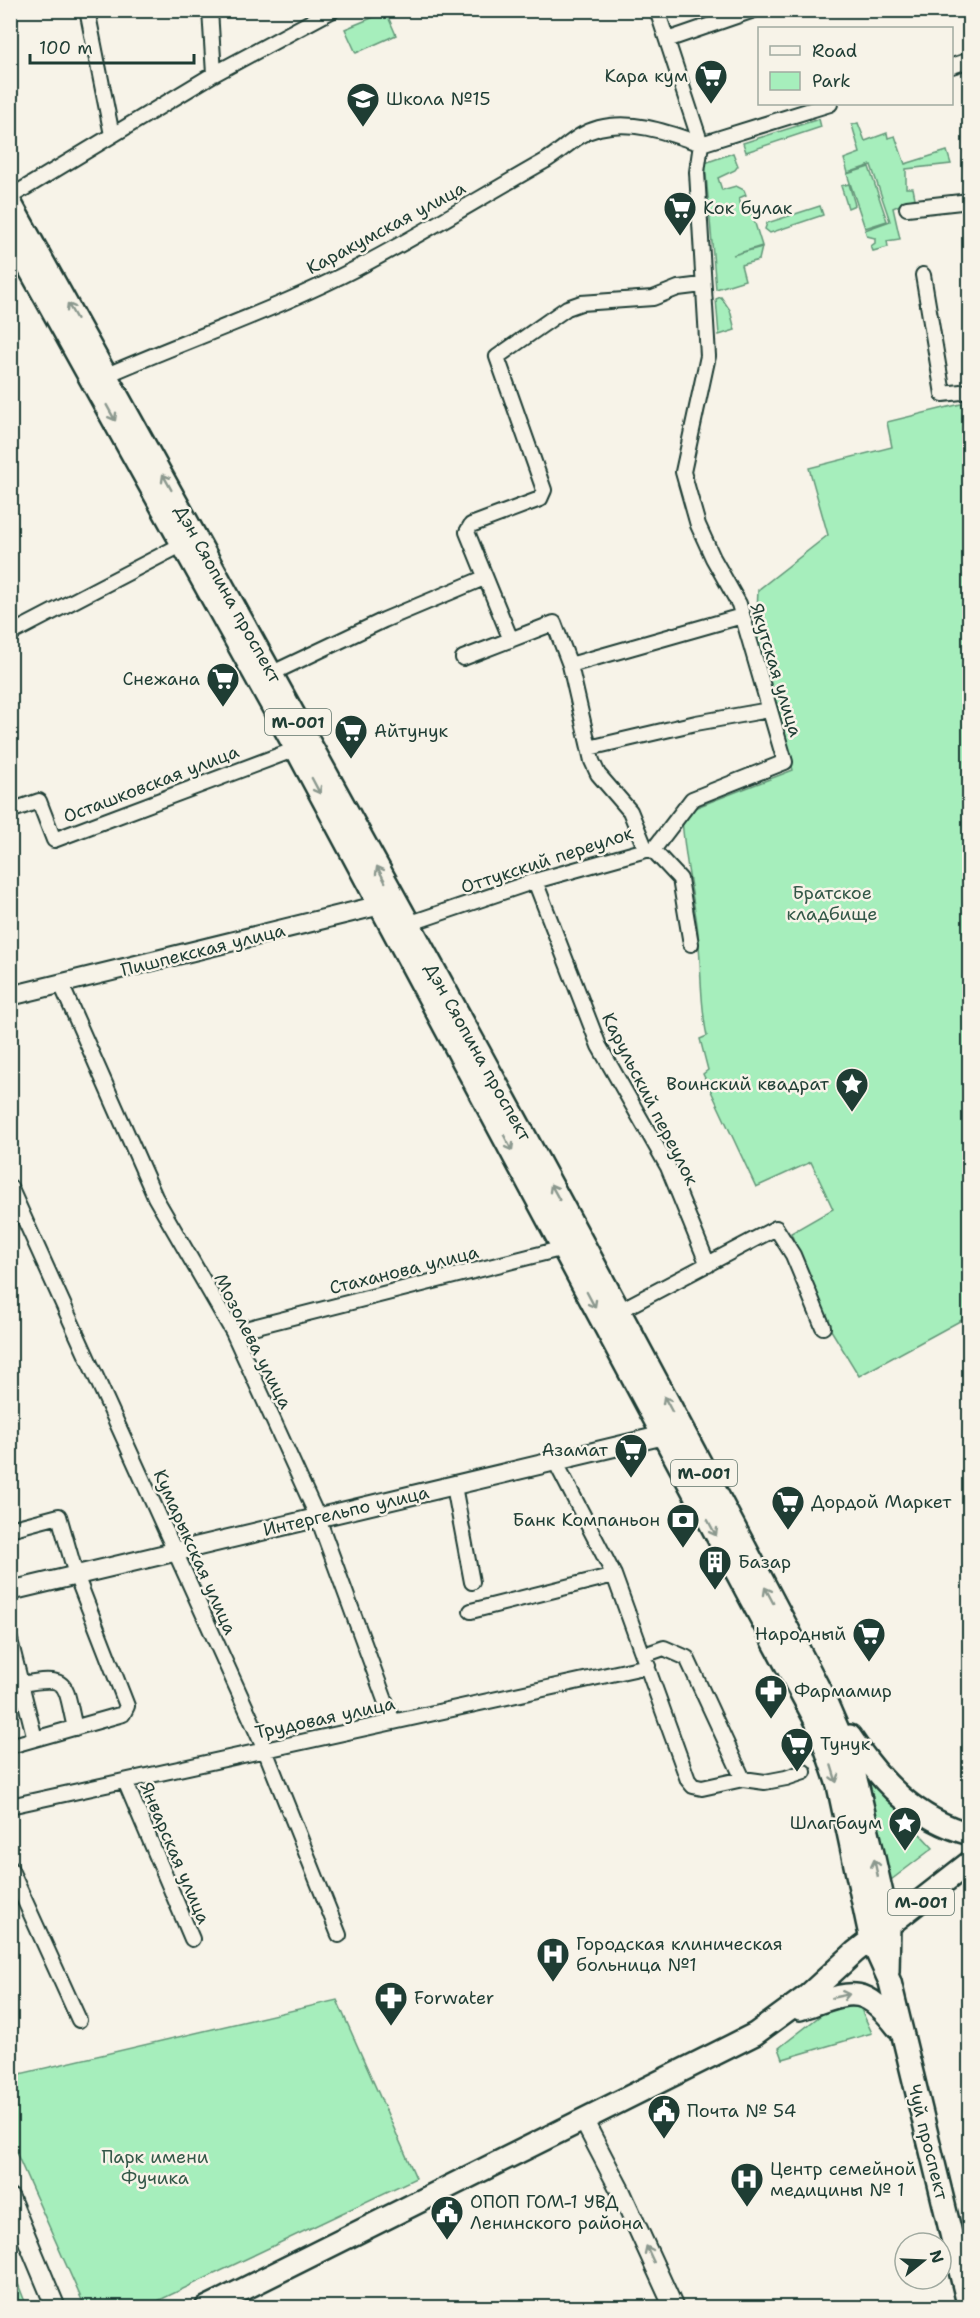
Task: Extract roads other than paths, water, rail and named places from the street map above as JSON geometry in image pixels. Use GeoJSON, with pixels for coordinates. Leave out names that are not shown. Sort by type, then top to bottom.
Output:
{"type":"FeatureCollection","features":[{"type":"Feature","properties":{"kind":"main road","name":"Дэн Сяопина проспект"},"geometry":{"type":"LineString","coordinates":[[10,202],[95,379],[183,544],[264,677],[296,749],[388,904],[408,924],[672,1434],[818,1723],[838,1785],[871,1940]]}},
{"type":"Feature","properties":{"kind":"main road","name":"Дэн Сяопина проспект"},"geometry":{"type":"LineString","coordinates":[[10,234],[264,677],[574,1246],[619,1311],[672,1434],[826,1702],[855,1774],[889,1925]]}},
{"type":"Feature","properties":{"kind":"main road","name":"Пишпекская улица"},"geometry":{"type":"LineString","coordinates":[[10,996],[388,904]]}},
{"type":"Feature","properties":{"kind":"main road","name":"Интергельпо улица"},"geometry":{"type":"LineString","coordinates":[[10,1591],[672,1434]]}},
{"type":"Feature","properties":{"kind":"main road"},"geometry":{"type":"LineString","coordinates":[[826,1702],[873,1767],[907,1804],[948,1827],[969,1834]]}},
{"type":"Feature","properties":{"kind":"main road","name":"М-001"},"geometry":{"type":"LineString","coordinates":[[871,1940],[969,1862]]}},
{"type":"Feature","properties":{"kind":"main road","name":"Чуй проспект"},"geometry":{"type":"LineString","coordinates":[[888,1976],[889,1925]]}},
{"type":"Feature","properties":{"kind":"main road"},"geometry":{"type":"LineString","coordinates":[[206,2307],[755,2034],[785,2014],[871,1940]]}},
{"type":"Feature","properties":{"kind":"main road","name":"Чуй проспект"},"geometry":{"type":"LineString","coordinates":[[871,1940],[888,1976],[969,2307]]}},
{"type":"Feature","properties":{"kind":"main road"},"geometry":{"type":"LineString","coordinates":[[785,2014],[842,1995],[863,1995],[882,2007],[901,2033]]}},
{"type":"Feature","properties":{"kind":"main road"},"geometry":{"type":"LineString","coordinates":[[584,2121],[621,2192],[674,2307]]}},
{"type":"Feature","properties":{"kind":"main road"},"geometry":{"type":"LineString","coordinates":[[10,2199],[56,2307]]}},
{"type":"Feature","properties":{"kind":"street"},"geometry":{"type":"LineString","coordinates":[[87,10],[112,135]]}},
{"type":"Feature","properties":{"kind":"street"},"geometry":{"type":"LineString","coordinates":[[210,10],[214,74]]}},
{"type":"Feature","properties":{"kind":"street"},"geometry":{"type":"LineString","coordinates":[[10,196],[214,74],[333,10]]}},
{"type":"Feature","properties":{"kind":"street"},"geometry":{"type":"LineString","coordinates":[[657,10],[701,144],[827,105]]}},
{"type":"Feature","properties":{"kind":"street"},"geometry":{"type":"LineString","coordinates":[[667,40],[754,10]]}},
{"type":"Feature","properties":{"kind":"street"},"geometry":{"type":"LineString","coordinates":[[953,65],[969,60]]}},
{"type":"Feature","properties":{"kind":"street","name":"Каракумская улица"},"geometry":{"type":"LineString","coordinates":[[95,379],[263,311],[359,267],[550,158],[582,133],[623,125],[658,130],[701,144]]}},
{"type":"Feature","properties":{"kind":"street","name":"Якутская улица"},"geometry":{"type":"LineString","coordinates":[[649,850],[692,799],[784,762],[742,616],[698,525],[683,472],[708,356],[696,172],[701,144]]}},
{"type":"Feature","properties":{"kind":"street"},"geometry":{"type":"LineString","coordinates":[[907,208],[969,201]]}},
{"type":"Feature","properties":{"kind":"street"},"geometry":{"type":"LineString","coordinates":[[923,275],[943,394],[969,391]]}},
{"type":"Feature","properties":{"kind":"street"},"geometry":{"type":"LineString","coordinates":[[511,640],[484,579],[467,532],[471,525],[540,498],[544,490],[518,411],[497,357],[567,308],[581,303],[653,298],[678,288],[702,285]]}},
{"type":"Feature","properties":{"kind":"street"},"geometry":{"type":"LineString","coordinates":[[10,634],[183,544]]}},
{"type":"Feature","properties":{"kind":"street"},"geometry":{"type":"LineString","coordinates":[[264,677],[384,620],[484,579]]}},
{"type":"Feature","properties":{"kind":"street"},"geometry":{"type":"LineString","coordinates":[[570,665],[742,616]]}},
{"type":"Feature","properties":{"kind":"street","name":"Оттукский переулок"},"geometry":{"type":"LineString","coordinates":[[408,924],[535,881],[649,850],[630,811],[598,774],[570,665],[554,623],[463,658]]}},
{"type":"Feature","properties":{"kind":"street"},"geometry":{"type":"LineString","coordinates":[[590,748],[696,723],[769,710]]}},
{"type":"Feature","properties":{"kind":"street","name":"Осташковская улица"},"geometry":{"type":"LineString","coordinates":[[10,811],[39,801],[54,840],[296,749]]}},
{"type":"Feature","properties":{"kind":"street"},"geometry":{"type":"LineString","coordinates":[[649,850],[680,879],[691,944]]}},
{"type":"Feature","properties":{"kind":"street","name":"Карульский переулок"},"geometry":{"type":"LineString","coordinates":[[535,881],[599,1046],[668,1167],[708,1265]]}},
{"type":"Feature","properties":{"kind":"street","name":"Мозолева улица"},"geometry":{"type":"LineString","coordinates":[[61,984],[155,1197],[233,1332],[318,1518],[393,1722]]}},
{"type":"Feature","properties":{"kind":"street","name":"Кумарыкская улица"},"geometry":{"type":"LineString","coordinates":[[10,1187],[265,1750],[339,1935]]}},
{"type":"Feature","properties":{"kind":"street"},"geometry":{"type":"LineString","coordinates":[[619,1311],[776,1228],[792,1255],[823,1327]]}},
{"type":"Feature","properties":{"kind":"street","name":"Стаханова улица"},"geometry":{"type":"LineString","coordinates":[[233,1332],[574,1246]]}},
{"type":"Feature","properties":{"kind":"street"},"geometry":{"type":"LineString","coordinates":[[555,1461],[614,1575],[688,1780],[693,1786],[702,1788],[742,1779],[765,1782],[804,1772]]}},
{"type":"Feature","properties":{"kind":"street"},"geometry":{"type":"LineString","coordinates":[[454,1486],[472,1581]]}},
{"type":"Feature","properties":{"kind":"street"},"geometry":{"type":"LineString","coordinates":[[10,1529],[58,1516],[76,1575],[128,1706],[123,1714],[10,1746]]}},
{"type":"Feature","properties":{"kind":"street"},"geometry":{"type":"LineString","coordinates":[[471,1611],[614,1575]]}},
{"type":"Feature","properties":{"kind":"street"},"geometry":{"type":"LineString","coordinates":[[10,1640],[35,1739]]}},
{"type":"Feature","properties":{"kind":"street","name":"Трудовая улица"},"geometry":{"type":"LineString","coordinates":[[10,1806],[393,1722],[646,1661],[664,1648],[687,1658],[742,1779]]}},
{"type":"Feature","properties":{"kind":"street"},"geometry":{"type":"LineString","coordinates":[[21,1684],[53,1678],[60,1682],[66,1690],[75,1728]]}},
{"type":"Feature","properties":{"kind":"street","name":"Январская улица"},"geometry":{"type":"LineString","coordinates":[[125,1781],[192,1939]]}},
{"type":"Feature","properties":{"kind":"street"},"geometry":{"type":"LineString","coordinates":[[10,1868],[79,2020]]}},
{"type":"Feature","properties":{"kind":"place","name":"Кара кум"},"geometry":{"type":"Point","coordinates":[711,105]}},
{"type":"Feature","properties":{"kind":"place","name":"Школа №15"},"geometry":{"type":"Point","coordinates":[363,128]}},
{"type":"Feature","properties":{"kind":"place","name":"Кок булак"},"geometry":{"type":"Point","coordinates":[680,237]}},
{"type":"Feature","properties":{"kind":"place","name":"Снежана"},"geometry":{"type":"Point","coordinates":[223,708]}},
{"type":"Feature","properties":{"kind":"place","name":"Айтунук"},"geometry":{"type":"Point","coordinates":[351,760]}},
{"type":"Feature","properties":{"kind":"place","name":"Воинский квадрат"},"geometry":{"type":"Point","coordinates":[852,1113]}},
{"type":"Feature","properties":{"kind":"place","name":"Азамат"},"geometry":{"type":"Point","coordinates":[631,1479]}},
{"type":"Feature","properties":{"kind":"place","name":"Дордой Маркет"},"geometry":{"type":"Point","coordinates":[788,1531]}},
{"type":"Feature","properties":{"kind":"place","name":"Банк Компаньон"},"geometry":{"type":"Point","coordinates":[683,1549]}},
{"type":"Feature","properties":{"kind":"place","name":"Базар"},"geometry":{"type":"Point","coordinates":[715,1591]}},
{"type":"Feature","properties":{"kind":"place","name":"Народный"},"geometry":{"type":"Point","coordinates":[869,1663]}},
{"type":"Feature","properties":{"kind":"place","name":"Фармамир"},"geometry":{"type":"Point","coordinates":[771,1720]}},
{"type":"Feature","properties":{"kind":"place","name":"Тунук"},"geometry":{"type":"Point","coordinates":[797,1773]}},
{"type":"Feature","properties":{"kind":"place","name":"Шлагбаум"},"geometry":{"type":"Point","coordinates":[905,1852]}},
{"type":"Feature","properties":{"kind":"place","name":"Городская клиническая больница №1"},"geometry":{"type":"Point","coordinates":[553,1983]}},
{"type":"Feature","properties":{"kind":"place","name":"Forwater"},"geometry":{"type":"Point","coordinates":[391,2027]}},
{"type":"Feature","properties":{"kind":"place","name":"Почта № 54"},"geometry":{"type":"Point","coordinates":[664,2140]}},
{"type":"Feature","properties":{"kind":"place","name":"Центр семейной медицины № 1"},"geometry":{"type":"Point","coordinates":[747,2208]}},
{"type":"Feature","properties":{"kind":"place","name":"ОПОП ГОМ-1 УВД Ленинского района"},"geometry":{"type":"Point","coordinates":[447,2241]}},
{"type":"Feature","properties":{"kind":"park label","name":"Братское кладбище"},"geometry":{"type":"Point","coordinates":[832,903]}},
{"type":"Feature","properties":{"kind":"park label","name":"Парк имени Фучика"},"geometry":{"type":"Point","coordinates":[155,2167]}}]}
